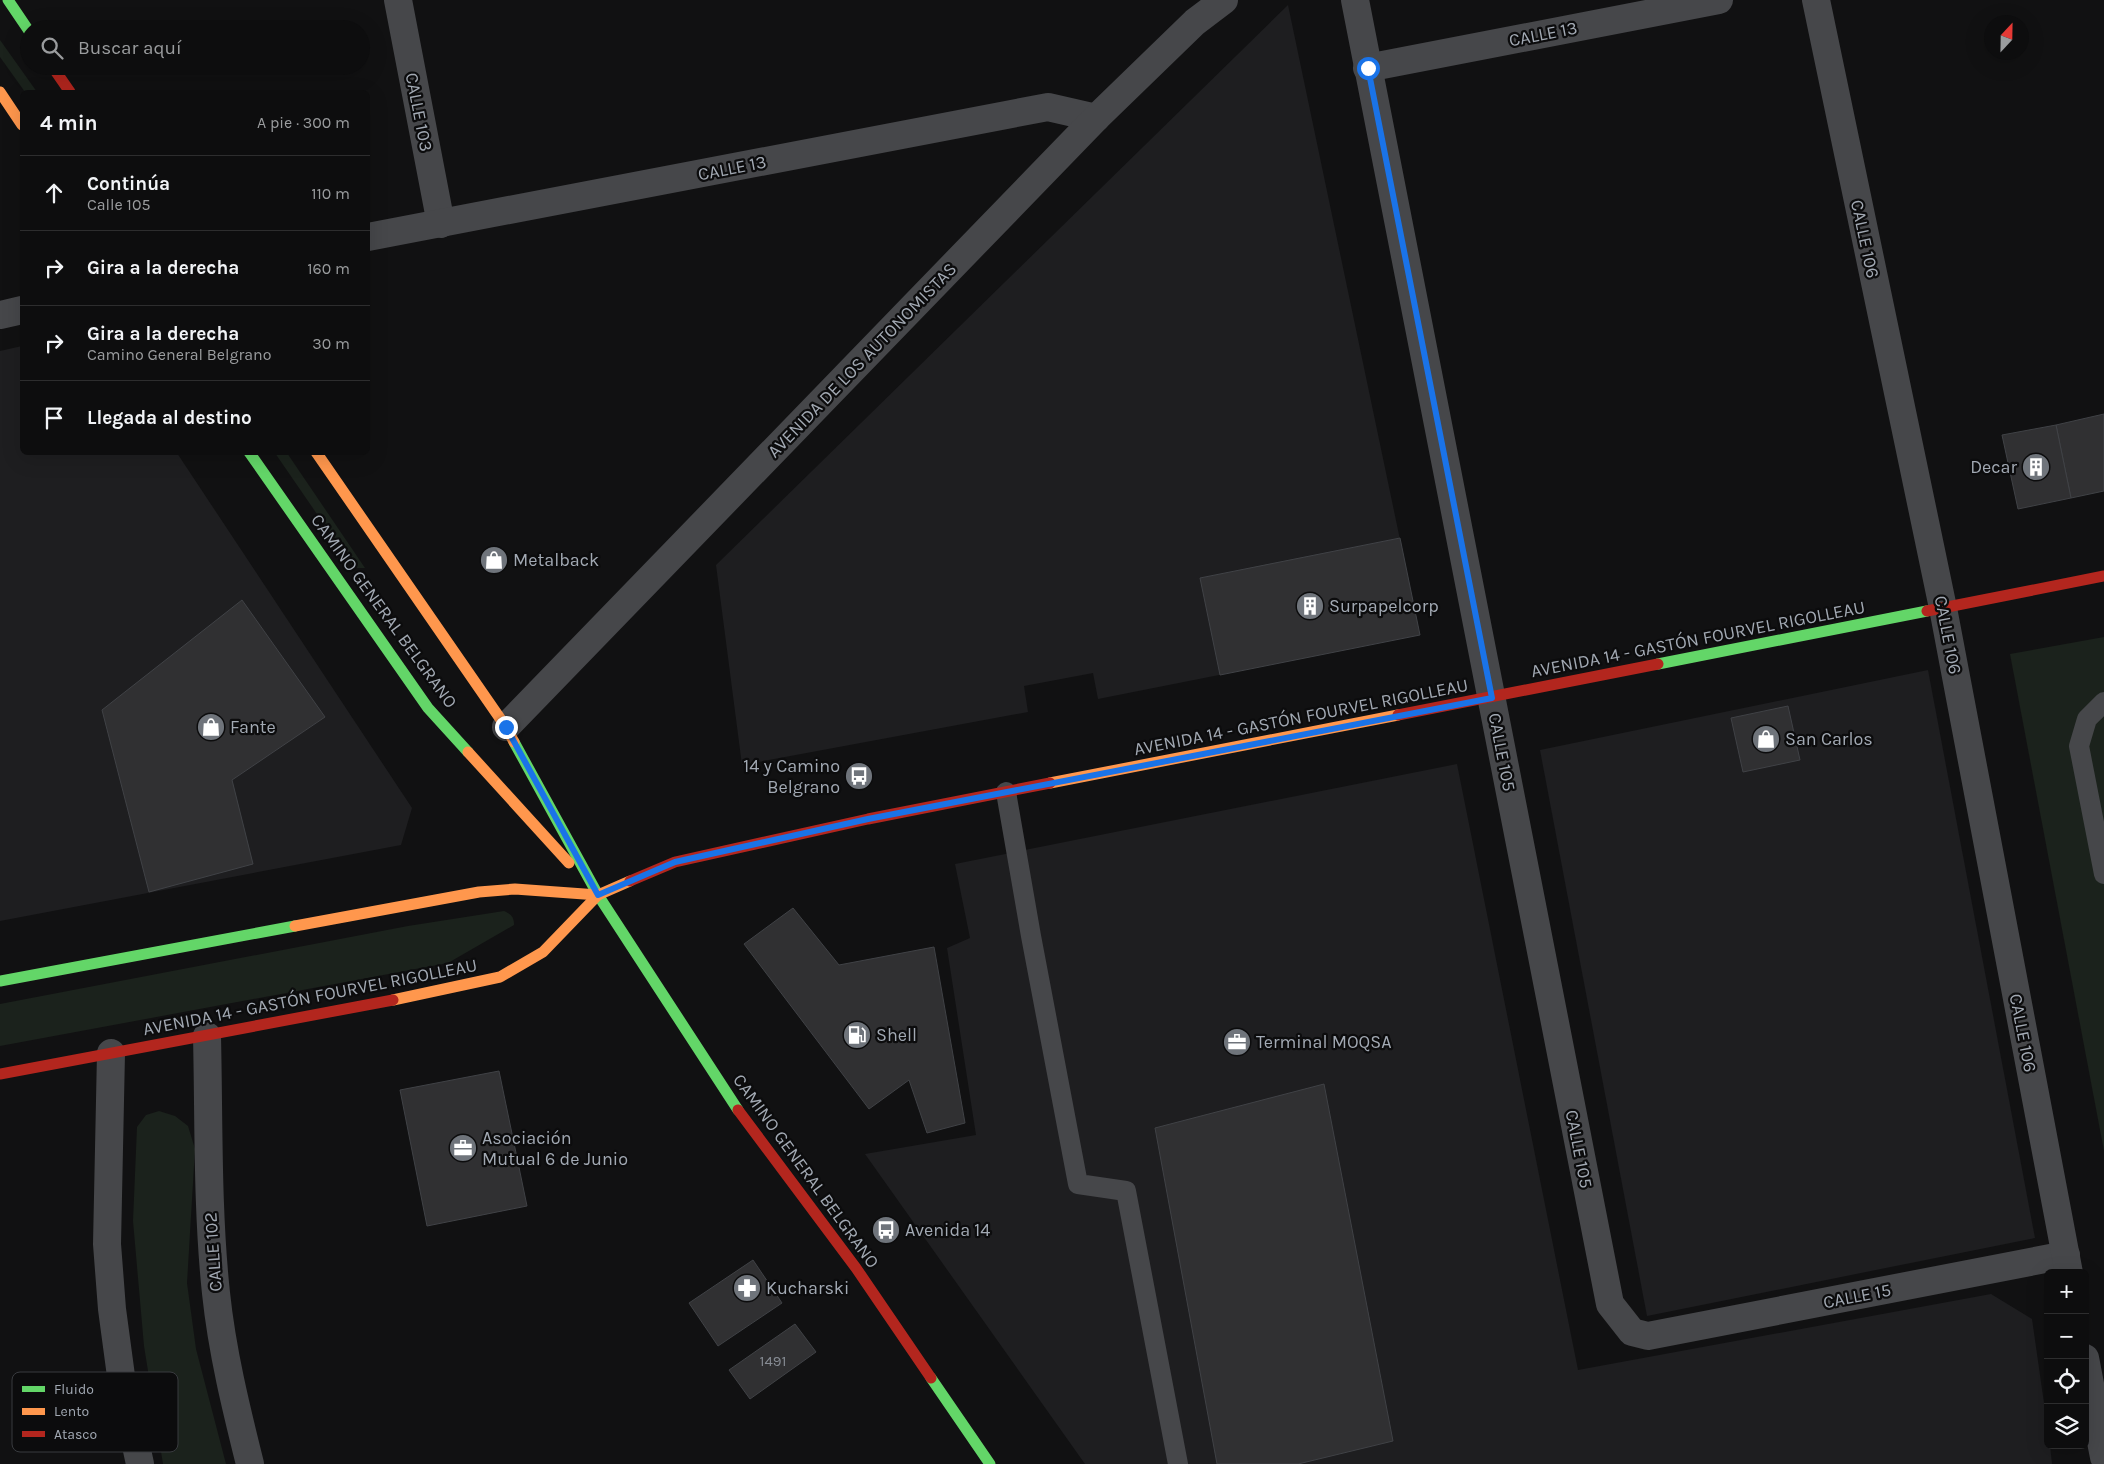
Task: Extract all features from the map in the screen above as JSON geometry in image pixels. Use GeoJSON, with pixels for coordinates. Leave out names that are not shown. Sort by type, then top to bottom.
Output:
{"type":"FeatureCollection","features":[{"type":"Feature","properties":{"kind":"main road"},"geometry":{"type":"LineString","coordinates":[[8,0],[22,20]]}},
{"type":"Feature","properties":{"kind":"main road"},"geometry":{"type":"LineString","coordinates":[[58,75],[69,90]]}},
{"type":"Feature","properties":{"kind":"main road"},"geometry":{"type":"LineString","coordinates":[[0,92],[20,122]]}},
{"type":"Feature","properties":{"kind":"main road","name":"CAMINO GENERAL BELGRANO"},"geometry":{"type":"LineString","coordinates":[[251,455],[428,708],[598,895]]}},
{"type":"Feature","properties":{"kind":"main road","name":"CAMINO GENERAL BELGRANO"},"geometry":{"type":"LineString","coordinates":[[318,455],[506,727],[598,895],[741,1114],[856,1268],[990,1464]]}},
{"type":"Feature","properties":{"kind":"main road","name":"AVENIDA 14 - GASTÓN FOURVEL RIGOLLEAU"},"geometry":{"type":"LineString","coordinates":[[0,1074],[412,998],[500,977],[543,952],[598,895],[675,862],[868,819],[1492,698],[2104,576]]}},
{"type":"Feature","properties":{"kind":"main road","name":"AVENIDA 14 - GASTÓN FOURVEL RIGOLLEAU"},"geometry":{"type":"LineString","coordinates":[[0,982],[479,892],[515,889],[598,895]]}},
{"type":"Feature","properties":{"kind":"street","name":"CALLE 103"},"geometry":{"type":"LineString","coordinates":[[398,0],[441,224]]}},
{"type":"Feature","properties":{"kind":"street","name":"AVENIDA DE LOS AUTONOMISTAS"},"geometry":{"type":"LineString","coordinates":[[506,727],[1096,118],[1195,22],[1224,0]]}},
{"type":"Feature","properties":{"kind":"street","name":"CALLE 105"},"geometry":{"type":"LineString","coordinates":[[1355,0],[1610,1304],[1632,1332],[1648,1336]]}},
{"type":"Feature","properties":{"kind":"street","name":"CALLE 13"},"geometry":{"type":"LineString","coordinates":[[1368,68],[1719,0]]}},
{"type":"Feature","properties":{"kind":"street","name":"CALLE 106"},"geometry":{"type":"LineString","coordinates":[[1816,0],[1943,608],[2067,1264]]}},
{"type":"Feature","properties":{"kind":"street","name":"CALLE 13"},"geometry":{"type":"LineString","coordinates":[[370,237],[1048,107],[1096,118]]}},
{"type":"Feature","properties":{"kind":"street"},"geometry":{"type":"LineString","coordinates":[[0,315],[20,310]]}},
{"type":"Feature","properties":{"kind":"street","name":"CALLE 102"},"geometry":{"type":"LineString","coordinates":[[207,1036],[210,1219],[216,1294],[229,1378],[250,1464]]}},
{"type":"Feature","properties":{"kind":"street"},"geometry":{"type":"LineString","coordinates":[[111,1053],[107,1244],[112,1309],[120,1372]]}},
{"type":"Feature","properties":{"kind":"street","name":"CALLE 15"},"geometry":{"type":"LineString","coordinates":[[1648,1336],[2067,1264]]}},
{"type":"Feature","properties":{"kind":"street"},"geometry":{"type":"LineString","coordinates":[[2085,1359],[2104,1457]]}},
{"type":"Feature","properties":{"kind":"lane"},"geometry":{"type":"LineString","coordinates":[[2104,702],[2087,719],[2079,746],[2104,874]]}},
{"type":"Feature","properties":{"kind":"lane"},"geometry":{"type":"LineString","coordinates":[[1006,792],[1032,945],[1078,1184],[1126,1191],[1178,1464]]}},
{"type":"Feature","properties":{"kind":"shaded area","name":"Surpapelcorp"},"geometry":{"type":"Polygon","coordinates":[[[1288,5],[1420,635],[1098,699],[1093,673],[1024,686],[1028,712],[742,765],[716,565],[1288,5]]]}},
{"type":"Feature","properties":{"kind":"shaded area"},"geometry":{"type":"Polygon","coordinates":[[[0,40],[20,68],[20,75],[25,75],[36,90],[24,90],[0,57],[0,40]]]}},
{"type":"Feature","properties":{"kind":"shaded area"},"geometry":{"type":"Polygon","coordinates":[[[20,346],[20,455],[178,455],[412,808],[401,845],[0,921],[0,351],[20,346]]]}},
{"type":"Feature","properties":{"kind":"shaded area"},"geometry":{"type":"Polygon","coordinates":[[[276,455],[288,455],[365,568],[354,568],[276,455]]]}},
{"type":"Feature","properties":{"kind":"shaded area"},"geometry":{"type":"Polygon","coordinates":[[[2104,637],[2104,1151],[2010,654],[2104,637]]]}},
{"type":"Feature","properties":{"kind":"shaded area"},"geometry":{"type":"Polygon","coordinates":[[[1928,670],[2035,1238],[1647,1316],[1540,750],[1928,670]]]}},
{"type":"Feature","properties":{"kind":"shaded area","name":"Terminal MOQSA"},"geometry":{"type":"Polygon","coordinates":[[[1457,764],[1578,1370],[1991,1294],[2032,1319],[2044,1403],[2044,1449],[2050,1449],[2052,1464],[1085,1464],[865,1154],[976,1135],[947,948],[970,938],[955,864],[1457,764]]]}},
{"type":"Feature","properties":{"kind":"shaded area"},"geometry":{"type":"Polygon","coordinates":[[[504,911],[512,916],[514,925],[448,963],[0,1046],[0,1004],[408,926],[504,911]]]}},
{"type":"Feature","properties":{"kind":"shaded area"},"geometry":{"type":"Polygon","coordinates":[[[159,1111],[175,1116],[188,1126],[195,1149],[187,1283],[196,1349],[226,1464],[163,1464],[161,1452],[178,1452],[178,1372],[148,1372],[144,1346],[133,1221],[137,1127],[146,1115],[159,1111]]]}},
{"type":"Feature","properties":{"kind":"building"},"geometry":{"type":"Polygon","coordinates":[[[2104,414],[2104,491],[2071,498],[2056,425],[2104,414]]]}},
{"type":"Feature","properties":{"kind":"building","name":"Decar"},"geometry":{"type":"Polygon","coordinates":[[[2056,425],[2071,498],[2018,509],[2002,435],[2056,425]]]}},
{"type":"Feature","properties":{"kind":"building","name":"Surpapelcorp"},"geometry":{"type":"Polygon","coordinates":[[[1400,538],[1420,635],[1220,675],[1200,578],[1400,538]]]}},
{"type":"Feature","properties":{"kind":"building"},"geometry":{"type":"Polygon","coordinates":[[[242,600],[325,717],[232,780],[253,864],[149,892],[102,710],[242,600]]]}},
{"type":"Feature","properties":{"kind":"building","name":"San Carlos"},"geometry":{"type":"Polygon","coordinates":[[[1788,706],[1800,760],[1743,772],[1731,718],[1788,706]]]}},
{"type":"Feature","properties":{"kind":"building"},"geometry":{"type":"Polygon","coordinates":[[[793,908],[839,965],[934,947],[965,1123],[927,1133],[909,1080],[869,1109],[744,944],[793,908]]]}},
{"type":"Feature","properties":{"kind":"building","name":"Asociación Mutual 6 de Junio"},"geometry":{"type":"Polygon","coordinates":[[[499,1071],[527,1206],[427,1226],[400,1090],[499,1071]]]}},
{"type":"Feature","properties":{"kind":"building"},"geometry":{"type":"Polygon","coordinates":[[[1324,1084],[1393,1441],[1298,1464],[1217,1464],[1155,1128],[1324,1084]]]}},
{"type":"Feature","properties":{"kind":"building"},"geometry":{"type":"Polygon","coordinates":[[[753,1260],[782,1303],[718,1346],[689,1303],[753,1260]]]}},
{"type":"Feature","properties":{"kind":"building"},"geometry":{"type":"Polygon","coordinates":[[[795,1324],[816,1352],[750,1399],[729,1370],[795,1324]]]}},
{"type":"Feature","properties":{"kind":"traffic: fast"},"geometry":{"type":"LineString","coordinates":[[8,0],[22,20]]}},
{"type":"Feature","properties":{"kind":"traffic: fast"},"geometry":{"type":"LineString","coordinates":[[251,455],[428,708],[468,752]]}},
{"type":"Feature","properties":{"kind":"traffic: fast"},"geometry":{"type":"LineString","coordinates":[[1658,664],[1927,611]]}},
{"type":"Feature","properties":{"kind":"traffic: fast"},"geometry":{"type":"LineString","coordinates":[[514,742],[598,895],[738,1110]]}},
{"type":"Feature","properties":{"kind":"traffic: fast"},"geometry":{"type":"LineString","coordinates":[[0,981],[295,926]]}},
{"type":"Feature","properties":{"kind":"traffic: fast"},"geometry":{"type":"LineString","coordinates":[[931,1378],[990,1464]]}},
{"type":"Feature","properties":{"kind":"traffic: slow"},"geometry":{"type":"LineString","coordinates":[[0,92],[20,122]]}},
{"type":"Feature","properties":{"kind":"traffic: slow"},"geometry":{"type":"LineString","coordinates":[[318,455],[506,727],[514,742]]}},
{"type":"Feature","properties":{"kind":"traffic: slow"},"geometry":{"type":"LineString","coordinates":[[1050,783],[1398,715]]}},
{"type":"Feature","properties":{"kind":"traffic: slow"},"geometry":{"type":"LineString","coordinates":[[468,752],[569,863]]}},
{"type":"Feature","properties":{"kind":"traffic: slow"},"geometry":{"type":"LineString","coordinates":[[393,1000],[500,977],[543,952],[598,895],[630,881]]}},
{"type":"Feature","properties":{"kind":"traffic: slow"},"geometry":{"type":"LineString","coordinates":[[295,926],[479,892],[515,889],[598,895]]}},
{"type":"Feature","properties":{"kind":"traffic: jam"},"geometry":{"type":"LineString","coordinates":[[58,75],[69,90]]}},
{"type":"Feature","properties":{"kind":"traffic: jam"},"geometry":{"type":"LineString","coordinates":[[1927,611],[2104,576]]}},
{"type":"Feature","properties":{"kind":"traffic: jam"},"geometry":{"type":"LineString","coordinates":[[1398,715],[1658,664]]}},
{"type":"Feature","properties":{"kind":"traffic: jam"},"geometry":{"type":"LineString","coordinates":[[630,881],[675,862],[868,819],[1050,783]]}},
{"type":"Feature","properties":{"kind":"traffic: jam"},"geometry":{"type":"LineString","coordinates":[[0,1074],[393,1000]]}},
{"type":"Feature","properties":{"kind":"traffic: jam"},"geometry":{"type":"LineString","coordinates":[[738,1110],[856,1268],[931,1378]]}},
{"type":"Feature","properties":{"kind":"place","name":"Decar"},"geometry":{"type":"Point","coordinates":[2036,467]}},
{"type":"Feature","properties":{"kind":"place","name":"Metalback"},"geometry":{"type":"Point","coordinates":[494,560]}},
{"type":"Feature","properties":{"kind":"place","name":"Surpapelcorp"},"geometry":{"type":"Point","coordinates":[1310,606]}},
{"type":"Feature","properties":{"kind":"place","name":"Fante"},"geometry":{"type":"Point","coordinates":[211,727]}},
{"type":"Feature","properties":{"kind":"place","name":"San Carlos"},"geometry":{"type":"Point","coordinates":[1766,739]}},
{"type":"Feature","properties":{"kind":"place","name":"14 y Camino Belgrano"},"geometry":{"type":"Point","coordinates":[859,776]}},
{"type":"Feature","properties":{"kind":"place","name":"Shell"},"geometry":{"type":"Point","coordinates":[857,1035]}},
{"type":"Feature","properties":{"kind":"place","name":"Terminal MOQSA"},"geometry":{"type":"Point","coordinates":[1237,1042]}},
{"type":"Feature","properties":{"kind":"place","name":"Asociación Mutual 6 de Junio"},"geometry":{"type":"Point","coordinates":[463,1148]}},
{"type":"Feature","properties":{"kind":"place","name":"Avenida 14"},"geometry":{"type":"Point","coordinates":[886,1230]}},
{"type":"Feature","properties":{"kind":"place","name":"Kucharski"},"geometry":{"type":"Point","coordinates":[747,1288]}},
{"type":"Feature","properties":{"kind":"route"},"geometry":{"type":"LineString","coordinates":[[506,727],[598,895],[675,862],[868,819],[1492,698],[1368,68]]}}]}
